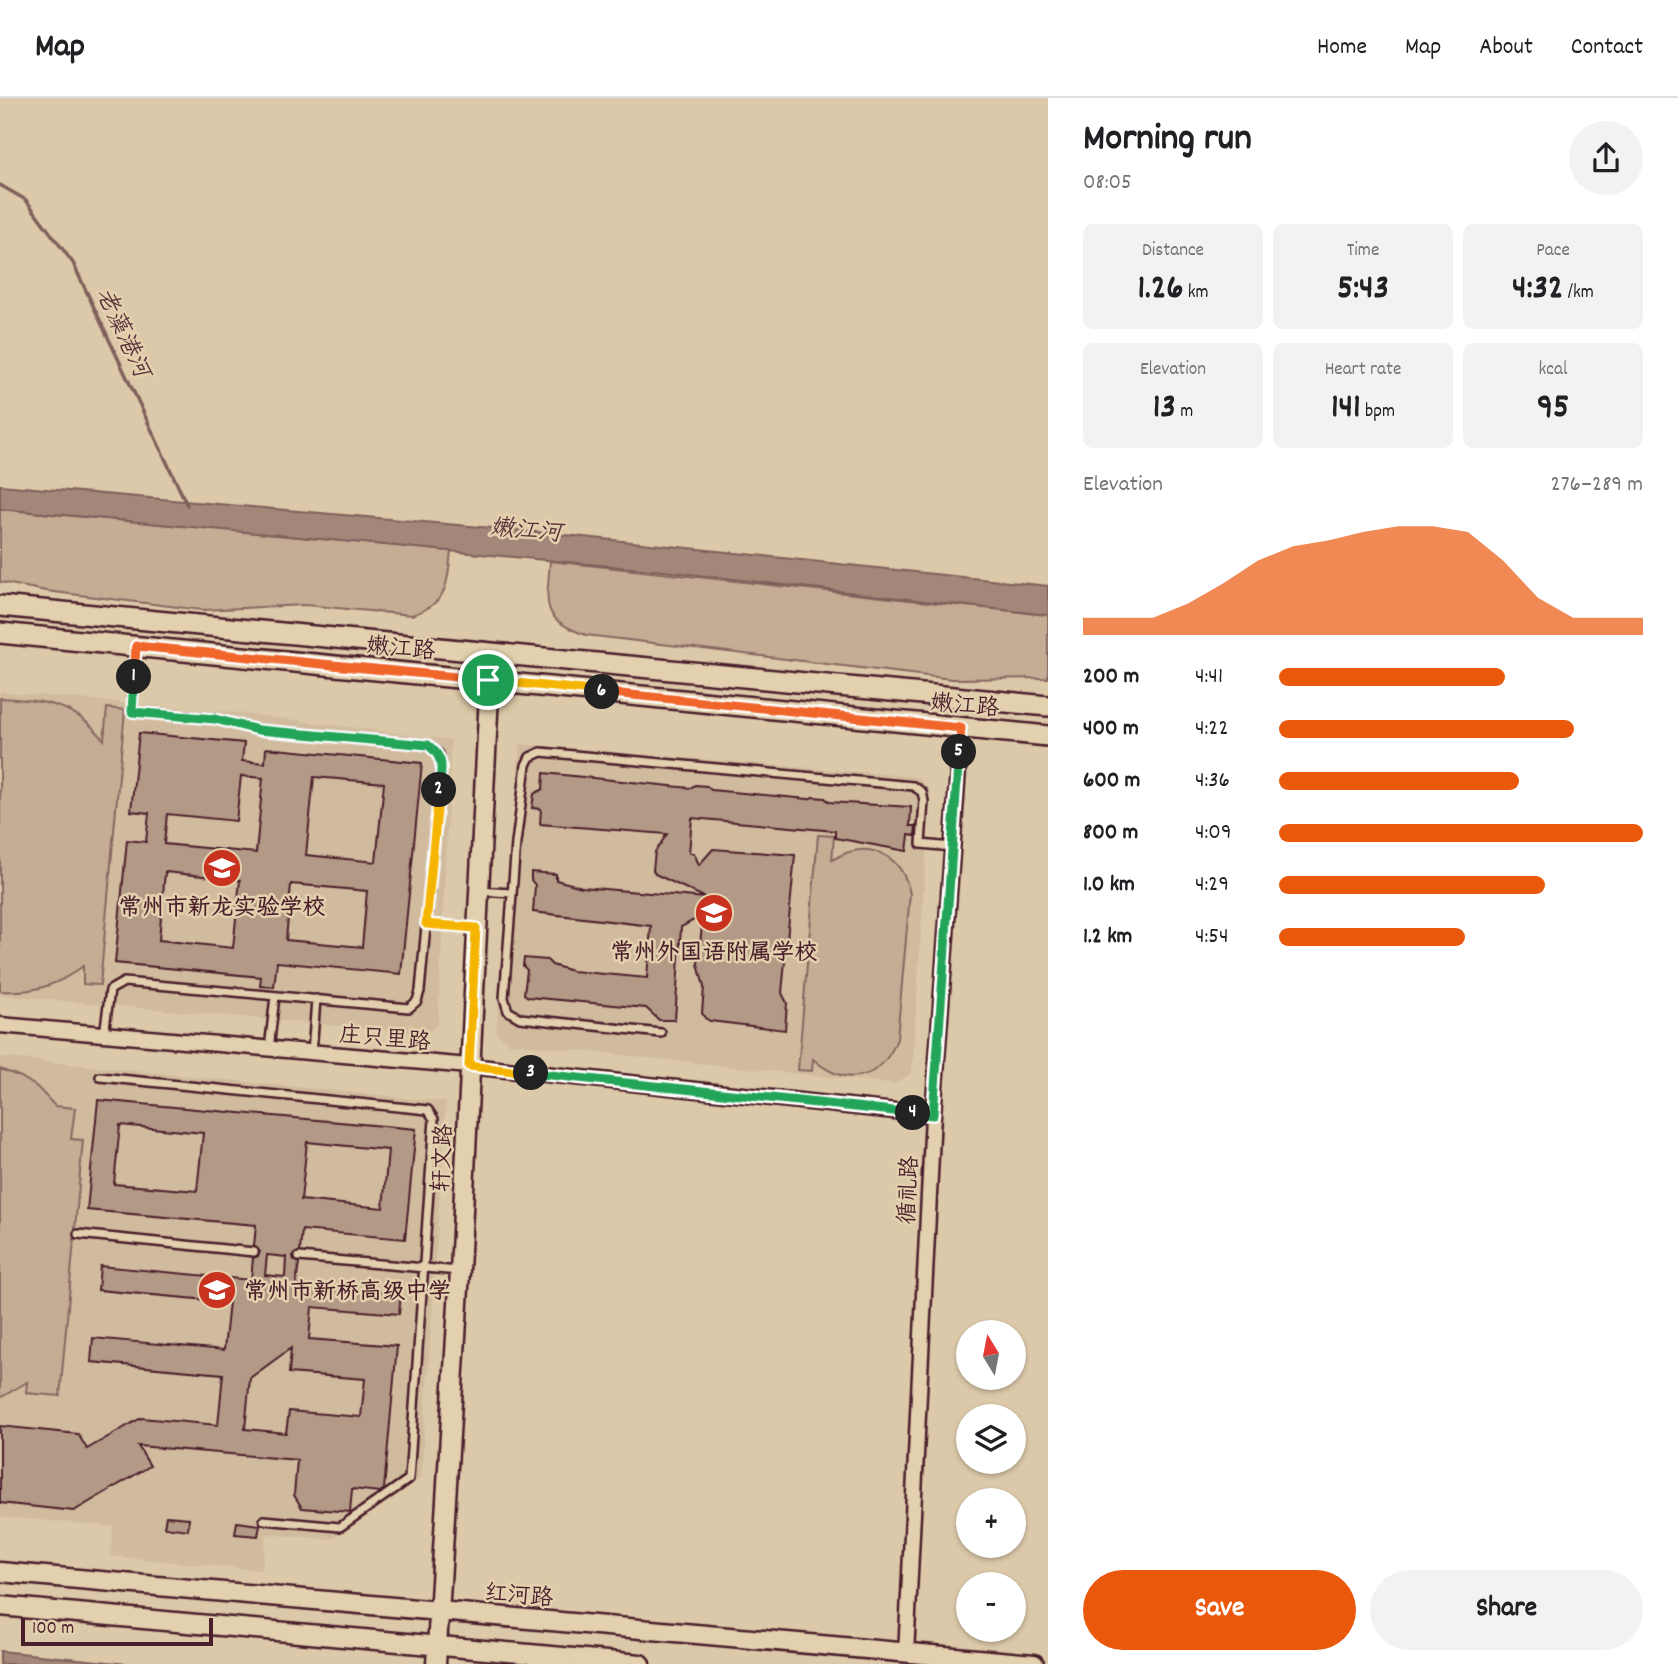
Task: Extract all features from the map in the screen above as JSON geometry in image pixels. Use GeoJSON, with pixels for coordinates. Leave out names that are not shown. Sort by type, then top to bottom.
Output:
{"type":"FeatureCollection","features":[{"type":"Feature","properties":{"kind":"main road","name":"嫩江路"},"geometry":{"type":"LineString","coordinates":[[0,606],[1048,706]]}},
{"type":"Feature","properties":{"kind":"main road","name":"嫩江路"},"geometry":{"type":"LineString","coordinates":[[0,633],[1048,736]]}},
{"type":"Feature","properties":{"kind":"street","name":"轩文路"},"geometry":{"type":"LineString","coordinates":[[436,1664],[460,1271],[491,654]]}},
{"type":"Feature","properties":{"kind":"street","name":"循礼路"},"geometry":{"type":"LineString","coordinates":[[906,1654],[933,1115],[961,728]]}},
{"type":"Feature","properties":{"kind":"street","name":"庄只里路"},"geometry":{"type":"LineString","coordinates":[[0,1025],[469,1066],[933,1115]]}},
{"type":"Feature","properties":{"kind":"street","name":"红河路"},"geometry":{"type":"LineString","coordinates":[[0,1572],[1034,1664]]}},
{"type":"Feature","properties":{"kind":"street"},"geometry":{"type":"LineString","coordinates":[[0,1606],[640,1664]]}},
{"type":"Feature","properties":{"kind":"lane"},"geometry":{"type":"LineString","coordinates":[[104,1035],[110,990],[124,982],[409,1008],[417,1001],[421,991],[441,763],[439,754],[428,745],[258,730],[215,719],[132,712],[136,646]]}},
{"type":"Feature","properties":{"kind":"lane"},"geometry":{"type":"LineString","coordinates":[[661,1033],[520,1018],[508,1011],[504,998],[512,893],[526,765],[530,757],[541,752],[913,786],[922,792],[924,801],[921,844],[951,847]]}},
{"type":"Feature","properties":{"kind":"lane"},"geometry":{"type":"LineString","coordinates":[[478,891],[512,893]]}},
{"type":"Feature","properties":{"kind":"lane"},"geometry":{"type":"LineString","coordinates":[[426,924],[476,928]]}},
{"type":"Feature","properties":{"kind":"lane"},"geometry":{"type":"LineString","coordinates":[[270,1050],[275,996]]}},
{"type":"Feature","properties":{"kind":"lane"},"geometry":{"type":"LineString","coordinates":[[312,1053],[317,999]]}},
{"type":"Feature","properties":{"kind":"lane"},"geometry":{"type":"LineString","coordinates":[[100,1077],[428,1110],[434,1119],[409,1479],[340,1527],[264,1520]]}},
{"type":"Feature","properties":{"kind":"lane"},"geometry":{"type":"LineString","coordinates":[[78,1234],[254,1252]]}},
{"type":"Feature","properties":{"kind":"lane"},"geometry":{"type":"LineString","coordinates":[[299,1257],[460,1271]]}},
{"type":"Feature","properties":{"kind":"shaded area"},"geometry":{"type":"Polygon","coordinates":[[[0,485],[527,531],[1048,586],[1048,615],[663,571],[0,509],[0,485]]]}},
{"type":"Feature","properties":{"kind":"shaded area"},"geometry":{"type":"Polygon","coordinates":[[[0,509],[451,551],[444,591],[433,605],[412,615],[305,605],[202,610],[46,591],[0,582],[0,509]]]}},
{"type":"Feature","properties":{"kind":"shaded area"},"geometry":{"type":"Polygon","coordinates":[[[550,561],[1048,615],[1048,678],[952,679],[586,635],[560,623],[549,608],[550,561]]]}},
{"type":"Feature","properties":{"kind":"shaded area","name":"常州市新龙实验学校"},"geometry":{"type":"Polygon","coordinates":[[[0,692],[238,713],[451,740],[438,1023],[426,1034],[0,995],[0,692]]]}},
{"type":"Feature","properties":{"kind":"shaded area"},"geometry":{"type":"Polygon","coordinates":[[[0,698],[31,700],[58,706],[82,719],[104,740],[107,708],[125,710],[100,985],[83,984],[83,966],[64,979],[44,987],[0,991],[0,698]]]}},
{"type":"Feature","properties":{"kind":"shaded area","name":"常州外国语附属学校"},"geometry":{"type":"Polygon","coordinates":[[[520,744],[918,777],[930,792],[912,1073],[894,1084],[509,1043],[496,1033],[520,744]]]}},
{"type":"Feature","properties":{"kind":"shaded area"},"geometry":{"type":"Polygon","coordinates":[[[818,835],[834,836],[832,860],[858,850],[881,853],[891,859],[906,880],[910,894],[897,1039],[882,1064],[861,1076],[838,1074],[813,1059],[812,1071],[798,1070],[818,835]]]}},
{"type":"Feature","properties":{"kind":"shaded area","name":"常州市新桥高级中学"},"geometry":{"type":"Polygon","coordinates":[[[0,1057],[446,1102],[421,1478],[332,1539],[266,1534],[262,1570],[111,1556],[113,1526],[0,1517],[0,1057]]]}},
{"type":"Feature","properties":{"kind":"shaded area"},"geometry":{"type":"Polygon","coordinates":[[[0,1069],[37,1087],[55,1106],[75,1108],[71,1139],[83,1140],[60,1396],[26,1393],[27,1382],[0,1398],[0,1069]]]}},
{"type":"Feature","properties":{"kind":"shaded area"},"geometry":{"type":"Polygon","coordinates":[[[0,1651],[127,1664],[0,1664],[0,1651]]]}},
{"type":"Feature","properties":{"kind":"building"},"geometry":{"type":"Polygon","coordinates":[[[139,733],[244,743],[242,761],[265,763],[266,748],[422,763],[401,974],[277,962],[274,987],[260,986],[261,977],[115,963],[127,840],[146,842],[149,813],[131,811],[139,733]],[[241,776],[236,821],[167,814],[164,844],[256,853],[263,778],[241,776]],[[314,777],[306,855],[376,862],[384,783],[314,777]],[[165,872],[159,940],[233,948],[240,880],[165,872]],[[291,884],[286,940],[362,947],[367,891],[291,884]]]}},
{"type":"Feature","properties":{"kind":"building"},"geometry":{"type":"Polygon","coordinates":[[[544,773],[690,788],[695,785],[707,786],[711,790],[808,799],[825,798],[829,802],[911,807],[910,826],[916,826],[915,836],[909,835],[907,851],[835,838],[835,831],[692,818],[689,853],[694,853],[699,865],[713,849],[795,855],[782,993],[787,1003],[785,1030],[710,1021],[705,1018],[702,1013],[704,987],[698,964],[703,915],[681,927],[675,1020],[659,1020],[646,1008],[528,997],[524,994],[527,970],[523,966],[524,958],[547,960],[552,965],[572,971],[647,978],[651,926],[533,912],[535,885],[531,880],[531,872],[556,874],[556,880],[582,887],[706,898],[655,874],[655,852],[667,834],[540,824],[541,809],[532,808],[534,794],[543,789],[544,773]]]}},
{"type":"Feature","properties":{"kind":"building"},"geometry":{"type":"Polygon","coordinates":[[[98,1100],[416,1129],[405,1239],[302,1230],[300,1251],[293,1256],[299,1263],[296,1285],[401,1293],[399,1314],[312,1307],[309,1339],[397,1346],[384,1489],[380,1492],[352,1489],[350,1512],[302,1508],[294,1495],[297,1460],[138,1446],[150,1466],[74,1511],[0,1503],[0,1426],[78,1434],[87,1449],[141,1418],[218,1425],[223,1374],[91,1362],[93,1338],[224,1350],[229,1302],[98,1290],[100,1266],[251,1280],[253,1258],[260,1252],[254,1246],[256,1225],[87,1210],[98,1100]],[[120,1125],[114,1184],[197,1191],[203,1133],[120,1125]],[[307,1142],[301,1200],[383,1208],[388,1150],[307,1142]],[[267,1255],[265,1275],[285,1277],[286,1257],[267,1255]],[[291,1348],[250,1378],[245,1429],[286,1433],[289,1411],[361,1417],[365,1379],[289,1373],[291,1348]]]}},
{"type":"Feature","properties":{"kind":"building"},"geometry":{"type":"Polygon","coordinates":[[[166,1516],[189,1518],[188,1530],[164,1527],[166,1516]]]}},
{"type":"Feature","properties":{"kind":"building"},"geometry":{"type":"Polygon","coordinates":[[[237,1522],[260,1525],[258,1536],[235,1534],[237,1522]]]}},
{"type":"Feature","properties":{"kind":"waterway","name":"老藻港河"},"geometry":{"type":"LineString","coordinates":[[0,185],[26,200],[73,263],[187,505]]}},
{"type":"Feature","properties":{"kind":"place","name":"常州市新龙实验学校"},"geometry":{"type":"Point","coordinates":[222,868]}},
{"type":"Feature","properties":{"kind":"place","name":"常州外国语附属学校"},"geometry":{"type":"Point","coordinates":[714,913]}},
{"type":"Feature","properties":{"kind":"place","name":"常州市新桥高级中学"},"geometry":{"type":"Point","coordinates":[217,1290]}},
{"type":"Feature","properties":{"kind":"route"},"geometry":{"type":"LineString","coordinates":[[136,646],[488,680],[961,728],[933,1115],[469,1066],[476,928],[426,924],[441,763],[439,754],[428,745],[258,730],[215,719],[132,712],[136,646]]}},
{"type":"Feature","properties":{"kind":"water label","name":"嫩江河"},"geometry":{"type":"Point","coordinates":[526,529]}}]}
